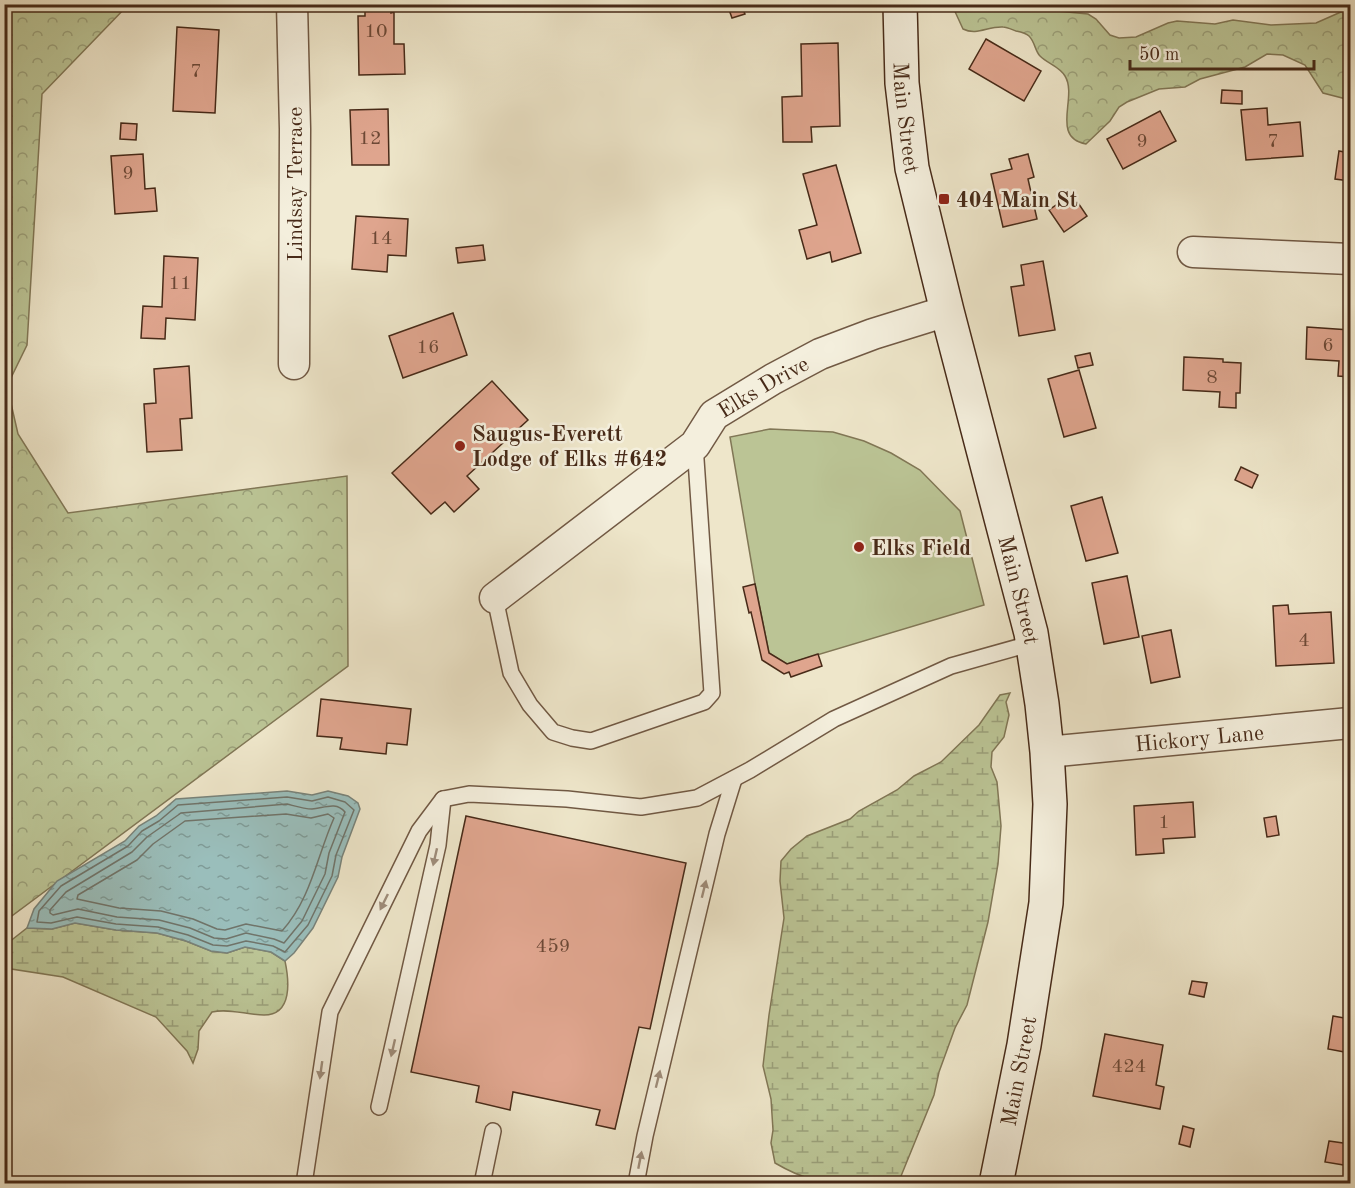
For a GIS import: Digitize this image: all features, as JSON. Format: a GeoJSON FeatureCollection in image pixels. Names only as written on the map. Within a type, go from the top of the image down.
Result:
{"type":"FeatureCollection","features":[{"type":"Feature","properties":{"kind":"main road","name":"Main Street"},"geometry":{"type":"LineString","coordinates":[[900,4],[902,84],[912,168],[946,311],[1033,643],[1047,752],[1050,804],[1046,903],[1024,1045],[996,1184]]}},
{"type":"Feature","properties":{"kind":"street","name":"Lindsay Terrace"},"geometry":{"type":"LineString","coordinates":[[292,4],[295,129],[294,364]]}},
{"type":"Feature","properties":{"kind":"street"},"geometry":{"type":"LineString","coordinates":[[1193,252],[1350,259]]}},
{"type":"Feature","properties":{"kind":"street","name":"Elks Drive"},"geometry":{"type":"LineString","coordinates":[[495,598],[695,445],[714,415],[820,354],[873,334],[946,311]]}},
{"type":"Feature","properties":{"kind":"street","name":"Hickory Lane"},"geometry":{"type":"LineString","coordinates":[[1047,752],[1350,723]]}},
{"type":"Feature","properties":{"kind":"lane"},"geometry":{"type":"LineString","coordinates":[[495,598],[512,673],[530,705],[553,732],[591,741],[704,702],[712,693],[695,445]]}},
{"type":"Feature","properties":{"kind":"lane"},"geometry":{"type":"LineString","coordinates":[[304,1184],[330,1012],[418,831],[443,799],[469,794],[567,799],[641,807],[697,798],[734,779],[834,719],[951,666],[1033,643]]}},
{"type":"Feature","properties":{"kind":"lane"},"geometry":{"type":"LineString","coordinates":[[636,1184],[645,1136],[717,834],[734,779]]}},
{"type":"Feature","properties":{"kind":"lane"},"geometry":{"type":"LineString","coordinates":[[379,1107],[438,845],[443,799]]}},
{"type":"Feature","properties":{"kind":"lane"},"geometry":{"type":"LineString","coordinates":[[482,1184],[493,1131]]}},
{"type":"Feature","properties":{"kind":"green space"},"geometry":{"type":"Polygon","coordinates":[[[5,5],[128,5],[42,94],[27,345],[7,386],[18,434],[68,513],[347,476],[348,666],[5,921],[5,5]]]}},
{"type":"Feature","properties":{"kind":"green space"},"geometry":{"type":"Polygon","coordinates":[[[952,5],[1037,5],[1046,10],[1088,14],[1096,19],[1110,35],[1119,38],[1136,37],[1177,21],[1215,24],[1233,20],[1271,25],[1316,23],[1350,8],[1350,100],[1323,93],[1305,65],[1283,55],[1267,54],[1245,67],[1200,79],[1185,87],[1159,89],[1127,102],[1119,107],[1110,121],[1086,144],[1075,140],[1069,133],[1067,115],[1069,94],[1065,76],[1040,56],[1029,36],[1005,27],[973,32],[963,29],[952,5]]]}},
{"type":"Feature","properties":{"kind":"green space","name":"Elks Field"},"geometry":{"type":"Polygon","coordinates":[[[770,429],[833,432],[864,441],[920,470],[960,511],[984,605],[787,664],[769,653],[730,437],[770,429]]]}},
{"type":"Feature","properties":{"kind":"green space"},"geometry":{"type":"Polygon","coordinates":[[[1010,693],[1006,702],[1009,715],[1004,737],[992,752],[991,767],[997,782],[1001,826],[998,864],[988,922],[967,1005],[955,1028],[939,1072],[934,1095],[899,1181],[893,1184],[832,1183],[807,1178],[793,1172],[775,1163],[771,1143],[773,1130],[771,1099],[763,1066],[784,918],[780,881],[781,861],[807,836],[850,819],[859,811],[897,790],[914,776],[941,762],[979,725],[1000,695],[1010,693]]]}},
{"type":"Feature","properties":{"kind":"green space"},"geometry":{"type":"Polygon","coordinates":[[[75,923],[116,930],[157,933],[211,951],[227,953],[245,947],[271,952],[285,961],[287,995],[280,1009],[273,1013],[264,1015],[212,1012],[199,1031],[198,1049],[193,1063],[187,1051],[156,1017],[63,977],[5,968],[4,946],[27,928],[52,929],[75,923]]]}},
{"type":"Feature","properties":{"kind":"water"},"geometry":{"type":"Polygon","coordinates":[[[287,791],[312,795],[328,791],[348,796],[358,803],[360,809],[342,857],[338,877],[313,928],[285,961],[271,952],[245,947],[227,953],[211,951],[157,933],[116,930],[75,923],[52,929],[27,928],[34,909],[57,881],[125,841],[139,826],[156,816],[176,799],[287,791]]]}},
{"type":"Feature","properties":{"kind":"building"},"geometry":{"type":"Polygon","coordinates":[[[365,4],[390,4],[391,13],[394,12],[394,44],[404,44],[405,74],[359,75],[358,16],[365,16],[365,4]]]}},
{"type":"Feature","properties":{"kind":"building"},"geometry":{"type":"Polygon","coordinates":[[[727,4],[741,4],[745,14],[732,18],[727,4]]]}},
{"type":"Feature","properties":{"kind":"building"},"geometry":{"type":"Polygon","coordinates":[[[177,27],[219,30],[215,113],[173,111],[177,27]]]}},
{"type":"Feature","properties":{"kind":"building"},"geometry":{"type":"Polygon","coordinates":[[[986,39],[1041,71],[1024,101],[969,69],[986,39]]]}},
{"type":"Feature","properties":{"kind":"building"},"geometry":{"type":"Polygon","coordinates":[[[838,43],[840,126],[811,127],[812,142],[783,142],[782,97],[802,96],[801,44],[838,43]]]}},
{"type":"Feature","properties":{"kind":"building"},"geometry":{"type":"Polygon","coordinates":[[[1222,90],[1242,91],[1242,104],[1221,103],[1222,90]]]}},
{"type":"Feature","properties":{"kind":"building"},"geometry":{"type":"Polygon","coordinates":[[[1267,108],[1268,125],[1300,122],[1303,156],[1246,160],[1241,110],[1267,108]]]}},
{"type":"Feature","properties":{"kind":"building"},"geometry":{"type":"Polygon","coordinates":[[[388,109],[389,165],[352,165],[350,110],[388,109]]]}},
{"type":"Feature","properties":{"kind":"building"},"geometry":{"type":"Polygon","coordinates":[[[1160,111],[1176,141],[1123,169],[1107,139],[1160,111]]]}},
{"type":"Feature","properties":{"kind":"building"},"geometry":{"type":"Polygon","coordinates":[[[121,123],[137,124],[136,140],[120,139],[121,123]]]}},
{"type":"Feature","properties":{"kind":"building"},"geometry":{"type":"Polygon","coordinates":[[[1339,151],[1350,153],[1350,181],[1335,179],[1339,151]]]}},
{"type":"Feature","properties":{"kind":"building"},"geometry":{"type":"Polygon","coordinates":[[[143,154],[145,189],[155,188],[157,211],[115,214],[111,156],[143,154]]]}},
{"type":"Feature","properties":{"kind":"building"},"geometry":{"type":"Polygon","coordinates":[[[1028,154],[1034,177],[1028,179],[1037,219],[1003,227],[991,174],[1012,169],[1009,159],[1028,154]]]}},
{"type":"Feature","properties":{"kind":"building"},"geometry":{"type":"Polygon","coordinates":[[[836,165],[861,253],[832,262],[830,252],[807,259],[799,230],[817,225],[803,174],[836,165]]]}},
{"type":"Feature","properties":{"kind":"building"},"geometry":{"type":"Polygon","coordinates":[[[1072,194],[1087,216],[1064,232],[1049,210],[1072,194]]]}},
{"type":"Feature","properties":{"kind":"building"},"geometry":{"type":"Polygon","coordinates":[[[356,216],[408,219],[406,256],[388,255],[387,272],[352,269],[356,216]]]}},
{"type":"Feature","properties":{"kind":"building"},"geometry":{"type":"Polygon","coordinates":[[[483,245],[485,260],[458,263],[456,248],[483,245]]]}},
{"type":"Feature","properties":{"kind":"building"},"geometry":{"type":"Polygon","coordinates":[[[164,256],[198,258],[195,320],[166,318],[165,339],[141,338],[143,306],[162,307],[164,256]]]}},
{"type":"Feature","properties":{"kind":"building"},"geometry":{"type":"Polygon","coordinates":[[[1043,261],[1055,330],[1019,336],[1011,287],[1024,285],[1021,265],[1043,261]]]}},
{"type":"Feature","properties":{"kind":"building"},"geometry":{"type":"Polygon","coordinates":[[[453,313],[467,355],[403,378],[389,336],[453,313]]]}},
{"type":"Feature","properties":{"kind":"building"},"geometry":{"type":"Polygon","coordinates":[[[1307,327],[1350,330],[1350,377],[1338,376],[1339,361],[1306,359],[1307,327]]]}},
{"type":"Feature","properties":{"kind":"building"},"geometry":{"type":"Polygon","coordinates":[[[1090,353],[1093,365],[1078,368],[1075,356],[1090,353]]]}},
{"type":"Feature","properties":{"kind":"building"},"geometry":{"type":"Polygon","coordinates":[[[1184,357],[1223,359],[1223,362],[1241,363],[1240,393],[1236,393],[1236,408],[1219,407],[1220,392],[1183,390],[1184,357]]]}},
{"type":"Feature","properties":{"kind":"building"},"geometry":{"type":"Polygon","coordinates":[[[189,366],[192,418],[180,419],[182,450],[147,452],[144,404],[156,403],[154,369],[189,366]]]}},
{"type":"Feature","properties":{"kind":"building"},"geometry":{"type":"Polygon","coordinates":[[[1079,370],[1096,428],[1064,437],[1048,379],[1079,370]]]}},
{"type":"Feature","properties":{"kind":"building","name":"Saugus-Everett Lodge of Elks #642"},"geometry":{"type":"Polygon","coordinates":[[[492,381],[528,420],[467,476],[479,489],[454,512],[445,502],[431,514],[392,473],[492,381]]]}},
{"type":"Feature","properties":{"kind":"building"},"geometry":{"type":"Polygon","coordinates":[[[1241,467],[1258,475],[1252,488],[1235,480],[1241,467]]]}},
{"type":"Feature","properties":{"kind":"building"},"geometry":{"type":"Polygon","coordinates":[[[1102,497],[1118,553],[1086,561],[1071,506],[1102,497]]]}},
{"type":"Feature","properties":{"kind":"building"},"geometry":{"type":"Polygon","coordinates":[[[1127,576],[1139,637],[1104,644],[1092,583],[1127,576]]]}},
{"type":"Feature","properties":{"kind":"building"},"geometry":{"type":"Polygon","coordinates":[[[755,584],[769,653],[787,664],[818,654],[822,666],[791,677],[789,672],[784,674],[762,660],[743,587],[755,584]]]}},
{"type":"Feature","properties":{"kind":"building"},"geometry":{"type":"Polygon","coordinates":[[[1288,605],[1289,614],[1331,612],[1334,663],[1276,666],[1273,606],[1288,605]]]}},
{"type":"Feature","properties":{"kind":"building"},"geometry":{"type":"Polygon","coordinates":[[[1171,630],[1180,677],[1151,683],[1142,636],[1171,630]]]}},
{"type":"Feature","properties":{"kind":"building"},"geometry":{"type":"Polygon","coordinates":[[[321,699],[411,709],[407,745],[387,743],[386,754],[340,749],[342,738],[317,736],[321,699]]]}},
{"type":"Feature","properties":{"kind":"building"},"geometry":{"type":"Polygon","coordinates":[[[1193,802],[1195,837],[1163,839],[1164,853],[1136,855],[1134,806],[1193,802]]]}},
{"type":"Feature","properties":{"kind":"building"},"geometry":{"type":"Polygon","coordinates":[[[466,816],[686,863],[650,1029],[639,1027],[615,1129],[596,1125],[600,1110],[513,1092],[510,1110],[476,1102],[479,1086],[411,1072],[466,816]]]}},
{"type":"Feature","properties":{"kind":"building"},"geometry":{"type":"Polygon","coordinates":[[[1276,816],[1279,835],[1267,837],[1264,818],[1276,816]]]}},
{"type":"Feature","properties":{"kind":"building"},"geometry":{"type":"Polygon","coordinates":[[[1192,981],[1207,983],[1204,997],[1189,994],[1192,981]]]}},
{"type":"Feature","properties":{"kind":"building"},"geometry":{"type":"Polygon","coordinates":[[[1333,1016],[1350,1019],[1350,1053],[1328,1049],[1333,1016]]]}},
{"type":"Feature","properties":{"kind":"building"},"geometry":{"type":"Polygon","coordinates":[[[1105,1034],[1163,1045],[1156,1085],[1164,1087],[1160,1109],[1093,1096],[1105,1034]]]}},
{"type":"Feature","properties":{"kind":"building"},"geometry":{"type":"Polygon","coordinates":[[[1183,1126],[1194,1129],[1190,1147],[1179,1144],[1183,1126]]]}},
{"type":"Feature","properties":{"kind":"building"},"geometry":{"type":"Polygon","coordinates":[[[1329,1141],[1350,1144],[1350,1166],[1325,1162],[1329,1141]]]}},
{"type":"Feature","properties":{"kind":"place","name":"404 Main St"},"geometry":{"type":"Point","coordinates":[944,199]}},
{"type":"Feature","properties":{"kind":"place","name":"Saugus-Everett Lodge of Elks #642"},"geometry":{"type":"Point","coordinates":[460,446]}},
{"type":"Feature","properties":{"kind":"place","name":"Elks Field"},"geometry":{"type":"Point","coordinates":[859,547]}}]}
